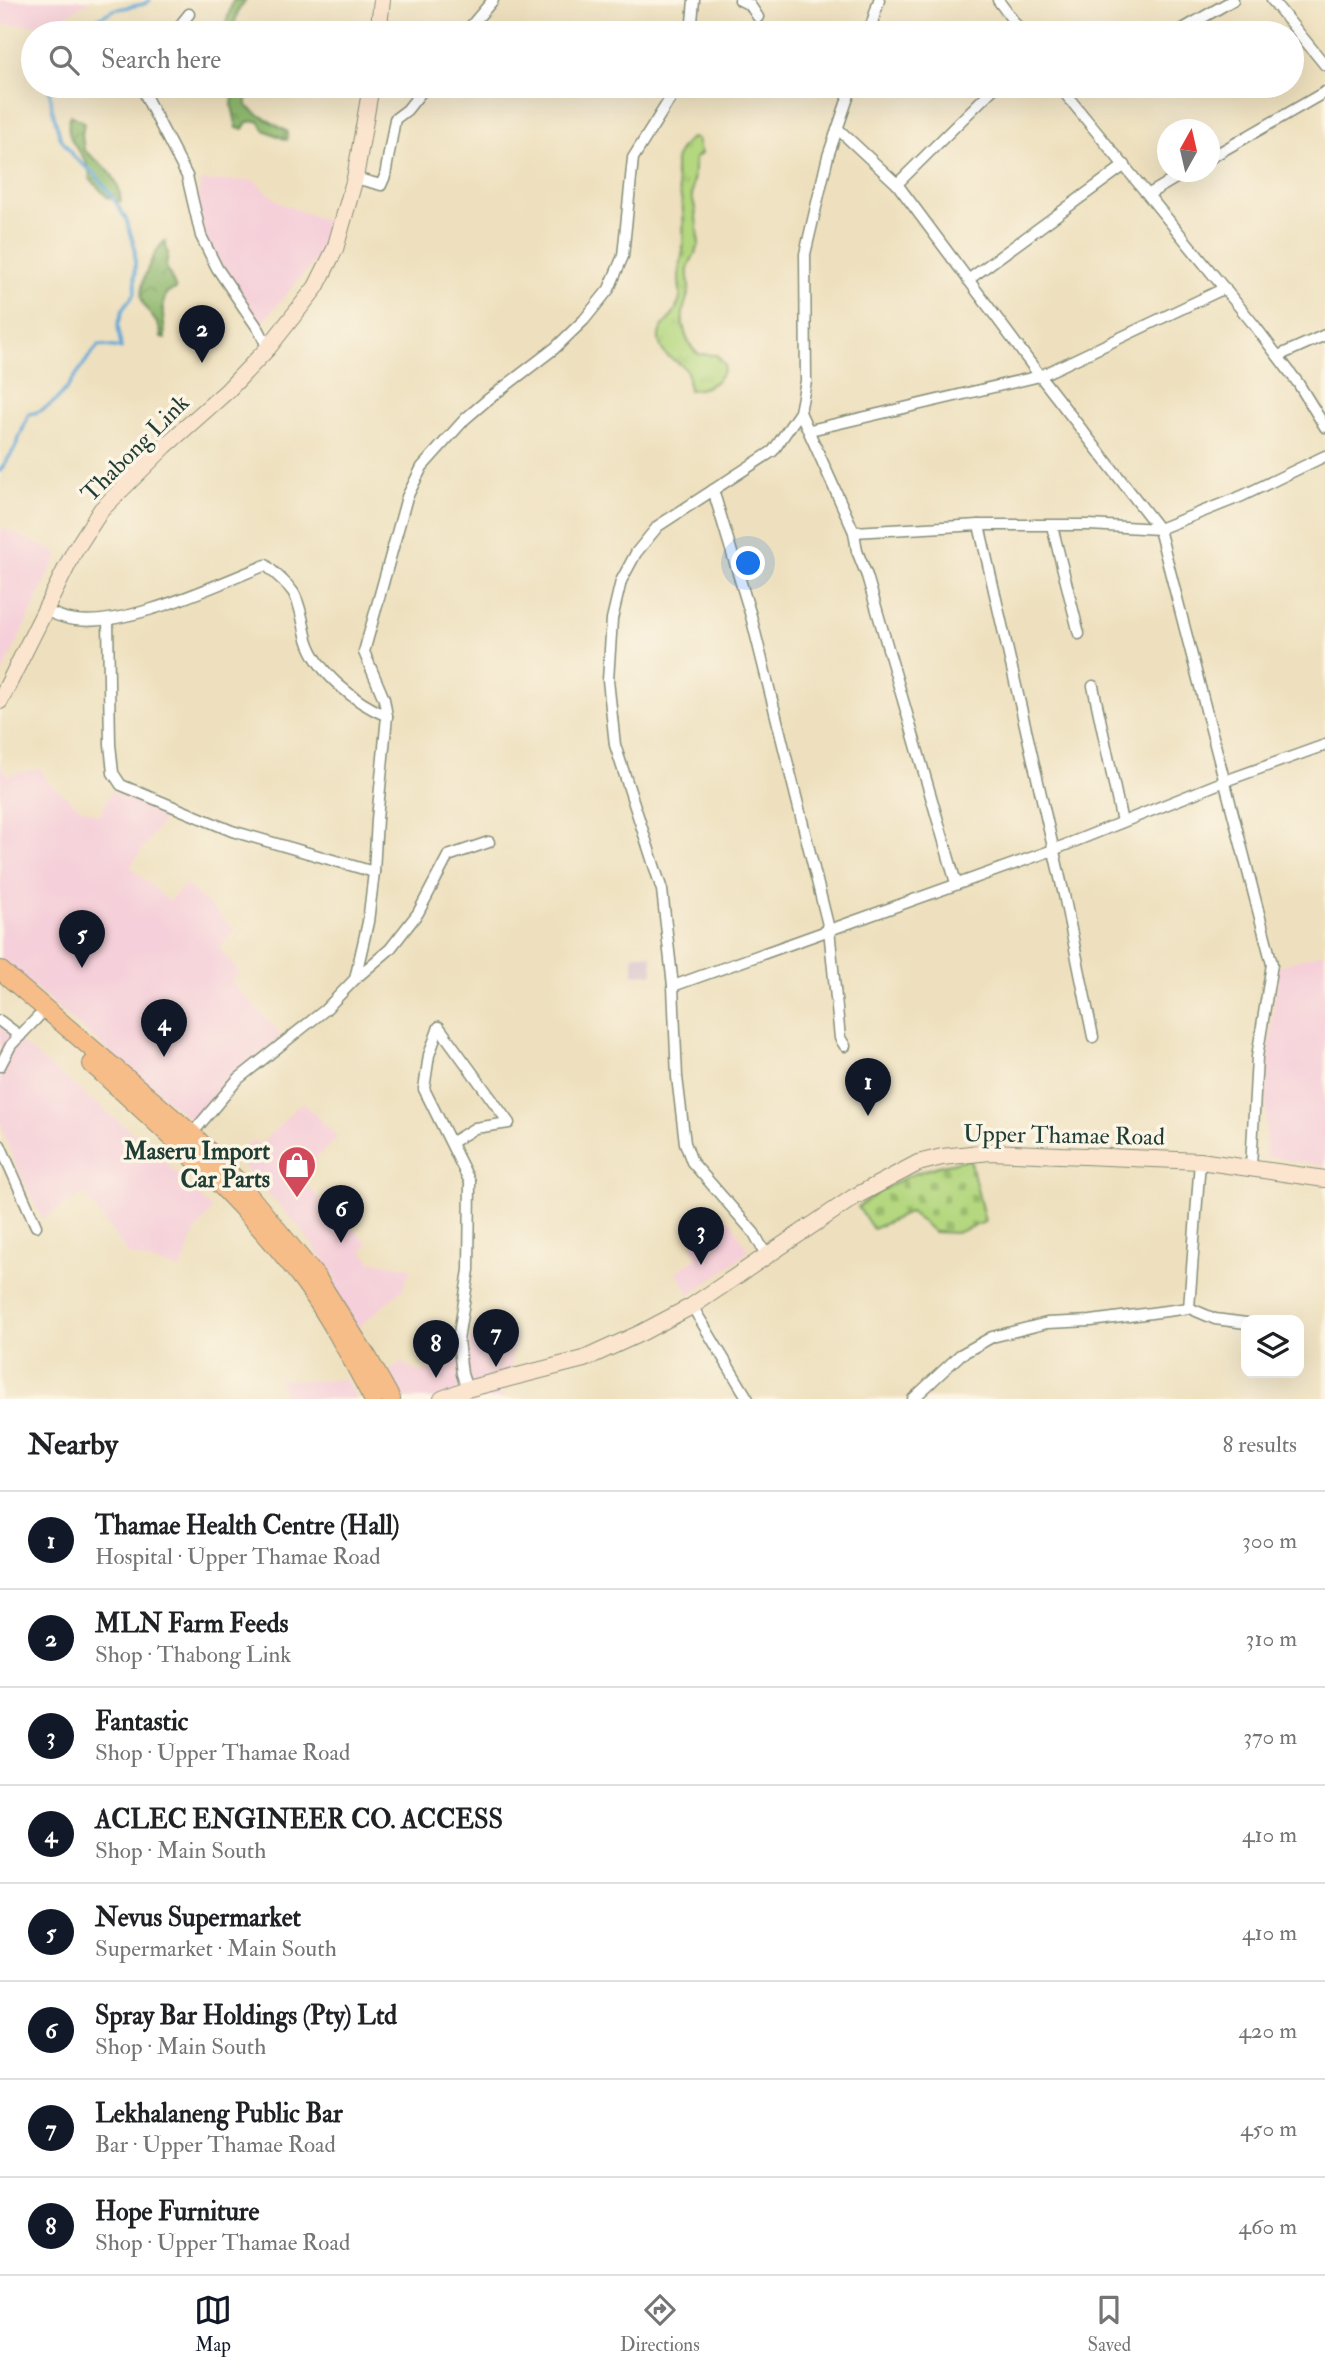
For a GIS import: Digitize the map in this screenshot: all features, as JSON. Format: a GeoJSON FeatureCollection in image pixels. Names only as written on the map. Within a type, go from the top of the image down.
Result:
{"type":"FeatureCollection","features":[{"type":"Feature","properties":{"kind":"main road"},"geometry":{"type":"LineString","coordinates":[[0,970],[187,1140],[305,1284],[373,1399]]}},
{"type":"Feature","properties":{"kind":"main road"},"geometry":{"type":"LineString","coordinates":[[0,985],[239,1183],[317,1278],[391,1399]]}},
{"type":"Feature","properties":{"kind":"street"},"geometry":{"type":"LineString","coordinates":[[379,21],[382,0]]}},
{"type":"Feature","properties":{"kind":"street"},"geometry":{"type":"LineString","coordinates":[[475,21],[492,0]]}},
{"type":"Feature","properties":{"kind":"street"},"geometry":{"type":"LineString","coordinates":[[692,21],[694,0]]}},
{"type":"Feature","properties":{"kind":"street"},"geometry":{"type":"LineString","coordinates":[[740,0],[750,5],[758,17]]}},
{"type":"Feature","properties":{"kind":"street"},"geometry":{"type":"LineString","coordinates":[[873,21],[879,0]]}},
{"type":"Feature","properties":{"kind":"street"},"geometry":{"type":"LineString","coordinates":[[998,0],[1013,21]]}},
{"type":"Feature","properties":{"kind":"street"},"geometry":{"type":"LineString","coordinates":[[1196,21],[1233,0]]}},
{"type":"Feature","properties":{"kind":"street"},"geometry":{"type":"LineString","coordinates":[[1272,0],[1289,21]]}},
{"type":"Feature","properties":{"kind":"street"},"geometry":{"type":"LineString","coordinates":[[183,21],[189,14]]}},
{"type":"Feature","properties":{"kind":"street"},"geometry":{"type":"LineString","coordinates":[[1304,39],[1325,65]]}},
{"type":"Feature","properties":{"kind":"street"},"geometry":{"type":"LineString","coordinates":[[1220,152],[1325,92]]}},
{"type":"Feature","properties":{"kind":"street"},"geometry":{"type":"LineString","coordinates":[[147,98],[187,176],[201,236],[217,268],[260,330],[268,348]]}},
{"type":"Feature","properties":{"kind":"street","name":"Thabong Link"},"geometry":{"type":"LineString","coordinates":[[0,701],[43,610],[74,552],[101,510],[164,446],[227,391],[268,348],[316,287],[335,249],[355,178],[369,98]]}},
{"type":"Feature","properties":{"kind":"street"},"geometry":{"type":"LineString","coordinates":[[355,178],[381,185],[386,176],[395,119],[416,98]]}},
{"type":"Feature","properties":{"kind":"street"},"geometry":{"type":"LineString","coordinates":[[355,979],[368,922],[387,716],[384,699],[364,652],[407,498],[422,467],[465,419],[555,348],[584,320],[609,289],[623,256],[633,158],[670,98]]}},
{"type":"Feature","properties":{"kind":"street"},"geometry":{"type":"LineString","coordinates":[[766,1255],[754,1233],[692,1162],[688,1153],[680,1104],[673,986],[662,890],[615,745],[608,680],[612,619],[621,582],[636,553],[658,526],[773,452],[800,412],[806,382],[805,254],[815,203],[848,98]]}},
{"type":"Feature","properties":{"kind":"street"},"geometry":{"type":"LineString","coordinates":[[897,184],[984,98]]}},
{"type":"Feature","properties":{"kind":"street"},"geometry":{"type":"LineString","coordinates":[[1069,98],[1278,356],[1325,427]]}},
{"type":"Feature","properties":{"kind":"street"},"geometry":{"type":"LineString","coordinates":[[838,129],[897,184],[1040,376],[1159,529],[1272,964],[1257,1058],[1251,1167]]}},
{"type":"Feature","properties":{"kind":"street"},"geometry":{"type":"LineString","coordinates":[[968,280],[1125,165]]}},
{"type":"Feature","properties":{"kind":"street"},"geometry":{"type":"LineString","coordinates":[[1149,194],[1169,182]]}},
{"type":"Feature","properties":{"kind":"street"},"geometry":{"type":"LineString","coordinates":[[810,430],[1040,376],[1225,288]]}},
{"type":"Feature","properties":{"kind":"street"},"geometry":{"type":"LineString","coordinates":[[1278,356],[1325,335]]}},
{"type":"Feature","properties":{"kind":"street"},"geometry":{"type":"LineString","coordinates":[[800,412],[854,532],[957,883]]}},
{"type":"Feature","properties":{"kind":"street"},"geometry":{"type":"LineString","coordinates":[[854,532],[979,525],[1089,525],[1159,529],[1242,496],[1325,456]]}},
{"type":"Feature","properties":{"kind":"street"},"geometry":{"type":"LineString","coordinates":[[713,490],[751,616],[829,929],[841,1038],[845,1046]]}},
{"type":"Feature","properties":{"kind":"street"},"geometry":{"type":"LineString","coordinates":[[979,525],[1093,1037]]}},
{"type":"Feature","properties":{"kind":"street"},"geometry":{"type":"LineString","coordinates":[[1052,526],[1079,634]]}},
{"type":"Feature","properties":{"kind":"street"},"geometry":{"type":"LineString","coordinates":[[43,610],[71,619],[108,620],[151,609],[266,565],[294,594],[315,658],[336,682],[375,711],[387,716]]}},
{"type":"Feature","properties":{"kind":"street"},"geometry":{"type":"LineString","coordinates":[[108,620],[110,744],[113,773],[121,785],[232,831],[374,872]]}},
{"type":"Feature","properties":{"kind":"street"},"geometry":{"type":"LineString","coordinates":[[1093,686],[1122,822]]}},
{"type":"Feature","properties":{"kind":"street"},"geometry":{"type":"LineString","coordinates":[[673,986],[1053,850],[1225,781],[1325,745]]}},
{"type":"Feature","properties":{"kind":"street"},"geometry":{"type":"LineString","coordinates":[[187,1140],[238,1079],[325,1010],[390,949],[418,913],[448,856],[489,842]]}},
{"type":"Feature","properties":{"kind":"street"},"geometry":{"type":"LineString","coordinates":[[0,1066],[11,1045],[38,1017]]}},
{"type":"Feature","properties":{"kind":"street"},"geometry":{"type":"LineString","coordinates":[[0,1021],[20,1036]]}},
{"type":"Feature","properties":{"kind":"street"},"geometry":{"type":"LineString","coordinates":[[452,1142],[475,1128],[509,1123],[484,1093],[439,1027],[429,1055],[424,1089],[470,1182],[469,1270],[458,1340],[462,1374],[467,1389]]}},
{"type":"Feature","properties":{"kind":"street"},"geometry":{"type":"LineString","coordinates":[[0,1145],[36,1226]]}},
{"type":"Feature","properties":{"kind":"street","name":"Upper Thamae Road"},"geometry":{"type":"LineString","coordinates":[[442,1399],[467,1389],[584,1359],[641,1333],[692,1306],[855,1197],[918,1163],[942,1157],[990,1152],[1200,1161],[1325,1179]]}},
{"type":"Feature","properties":{"kind":"street"},"geometry":{"type":"LineString","coordinates":[[1189,1308],[1200,1161]]}},
{"type":"Feature","properties":{"kind":"street"},"geometry":{"type":"LineString","coordinates":[[692,1306],[748,1399]]}},
{"type":"Feature","properties":{"kind":"street"},"geometry":{"type":"LineString","coordinates":[[913,1399],[960,1355],[992,1337],[1047,1324],[1189,1308],[1215,1319],[1241,1322]]}},
{"type":"Feature","properties":{"kind":"shaded area"},"geometry":{"type":"Polygon","coordinates":[[[0,0],[91,0],[57,21],[21,21],[21,25],[0,25],[0,0]]]}},
{"type":"Feature","properties":{"kind":"shaded area"},"geometry":{"type":"Polygon","coordinates":[[[253,180],[282,204],[329,222],[316,259],[261,324],[208,246],[197,211],[200,181],[253,180]]]}},
{"type":"Feature","properties":{"kind":"shaded area"},"geometry":{"type":"Polygon","coordinates":[[[0,527],[59,553],[0,678],[0,527]]]}},
{"type":"Feature","properties":{"kind":"shaded area"},"geometry":{"type":"Polygon","coordinates":[[[0,763],[7,775],[41,768],[48,782],[81,808],[100,816],[111,791],[166,816],[130,867],[169,901],[186,884],[236,930],[219,948],[240,973],[231,981],[282,1036],[233,1077],[194,1123],[0,959],[0,763]]]}},
{"type":"Feature","properties":{"kind":"shaded area"},"geometry":{"type":"Polygon","coordinates":[[[1325,952],[1325,1166],[1265,1156],[1267,1060],[1279,966],[1325,952]]]}},
{"type":"Feature","properties":{"kind":"shaded area"},"geometry":{"type":"Polygon","coordinates":[[[633,954],[652,955],[653,974],[633,975],[633,954]]]}},
{"type":"Feature","properties":{"kind":"shaded area"},"geometry":{"type":"Polygon","coordinates":[[[0,1026],[148,1145],[212,1209],[194,1234],[181,1270],[129,1255],[84,1194],[42,1219],[18,1170],[0,1118],[0,1026]]]}},
{"type":"Feature","properties":{"kind":"shaded area"},"geometry":{"type":"Polygon","coordinates":[[[302,1102],[338,1137],[298,1175],[320,1199],[326,1211],[332,1205],[368,1244],[362,1251],[371,1261],[412,1268],[402,1290],[356,1329],[329,1285],[337,1280],[301,1229],[235,1157],[252,1140],[260,1145],[302,1102]]]}},
{"type":"Feature","properties":{"kind":"shaded area"},"geometry":{"type":"Polygon","coordinates":[[[730,1219],[747,1253],[690,1295],[676,1272],[697,1257],[691,1245],[730,1219]]]}},
{"type":"Feature","properties":{"kind":"shaded area"},"geometry":{"type":"Polygon","coordinates":[[[450,1338],[516,1338],[511,1361],[514,1372],[500,1388],[504,1399],[399,1397],[385,1375],[401,1363],[419,1372],[451,1367],[450,1338]]]}},
{"type":"Feature","properties":{"kind":"shaded area"},"geometry":{"type":"Polygon","coordinates":[[[345,1378],[356,1399],[286,1399],[278,1379],[325,1381],[345,1378]]]}},
{"type":"Feature","properties":{"kind":"green space"},"geometry":{"type":"Polygon","coordinates":[[[233,0],[246,0],[238,11],[235,21],[227,21],[233,0]]]}},
{"type":"Feature","properties":{"kind":"green space"},"geometry":{"type":"Polygon","coordinates":[[[233,98],[247,98],[247,106],[288,132],[287,140],[264,130],[259,121],[247,122],[243,129],[237,128],[233,98]]]}},
{"type":"Feature","properties":{"kind":"green space"},"geometry":{"type":"Polygon","coordinates":[[[70,115],[84,122],[84,150],[113,177],[121,202],[107,197],[90,179],[89,169],[70,135],[70,115]]]}},
{"type":"Feature","properties":{"kind":"green space"},"geometry":{"type":"Polygon","coordinates":[[[691,138],[697,139],[701,154],[695,158],[692,197],[699,244],[688,270],[689,292],[684,306],[684,327],[690,345],[698,354],[717,355],[725,365],[717,381],[689,390],[686,370],[663,351],[659,339],[660,330],[672,316],[680,298],[683,217],[675,165],[682,147],[691,138]]]}},
{"type":"Feature","properties":{"kind":"green space"},"geometry":{"type":"Polygon","coordinates":[[[165,241],[168,254],[166,266],[176,289],[166,293],[164,300],[165,339],[161,338],[159,328],[141,296],[147,270],[165,241]]]}},
{"type":"Feature","properties":{"kind":"green space"},"geometry":{"type":"Polygon","coordinates":[[[970,1159],[985,1222],[956,1233],[934,1232],[910,1212],[873,1229],[858,1207],[885,1188],[911,1175],[970,1159]]]}},
{"type":"Feature","properties":{"kind":"waterway"},"geometry":{"type":"LineString","coordinates":[[94,21],[113,10],[144,4],[150,0]]}},
{"type":"Feature","properties":{"kind":"waterway"},"geometry":{"type":"LineString","coordinates":[[0,471],[15,448],[29,414],[41,411],[60,396],[99,345],[121,348],[118,325],[123,309],[135,293],[135,248],[126,219],[97,176],[75,158],[60,137],[51,98]]}},
{"type":"Feature","properties":{"kind":"place","name":"MLN Farm Feeds"},"geometry":{"type":"Point","coordinates":[202,363]}},
{"type":"Feature","properties":{"kind":"place","name":"Nevus Supermarket"},"geometry":{"type":"Point","coordinates":[82,968]}},
{"type":"Feature","properties":{"kind":"place","name":"ACLEC ENGINEER CO. ACCESS"},"geometry":{"type":"Point","coordinates":[164,1057]}},
{"type":"Feature","properties":{"kind":"place","name":"Thamae Health Centre (Hall)"},"geometry":{"type":"Point","coordinates":[868,1116]}},
{"type":"Feature","properties":{"kind":"place","name":"Maseru Import Car Parts"},"geometry":{"type":"Point","coordinates":[297,1199]}},
{"type":"Feature","properties":{"kind":"place","name":"Spray Bar Holdings (Pty) Ltd"},"geometry":{"type":"Point","coordinates":[341,1243]}},
{"type":"Feature","properties":{"kind":"place","name":"Fantastic"},"geometry":{"type":"Point","coordinates":[701,1265]}},
{"type":"Feature","properties":{"kind":"place","name":"Lekhalaneng Public Bar"},"geometry":{"type":"Point","coordinates":[496,1367]}},
{"type":"Feature","properties":{"kind":"place","name":"Hope Furniture"},"geometry":{"type":"Point","coordinates":[436,1378]}}]}
